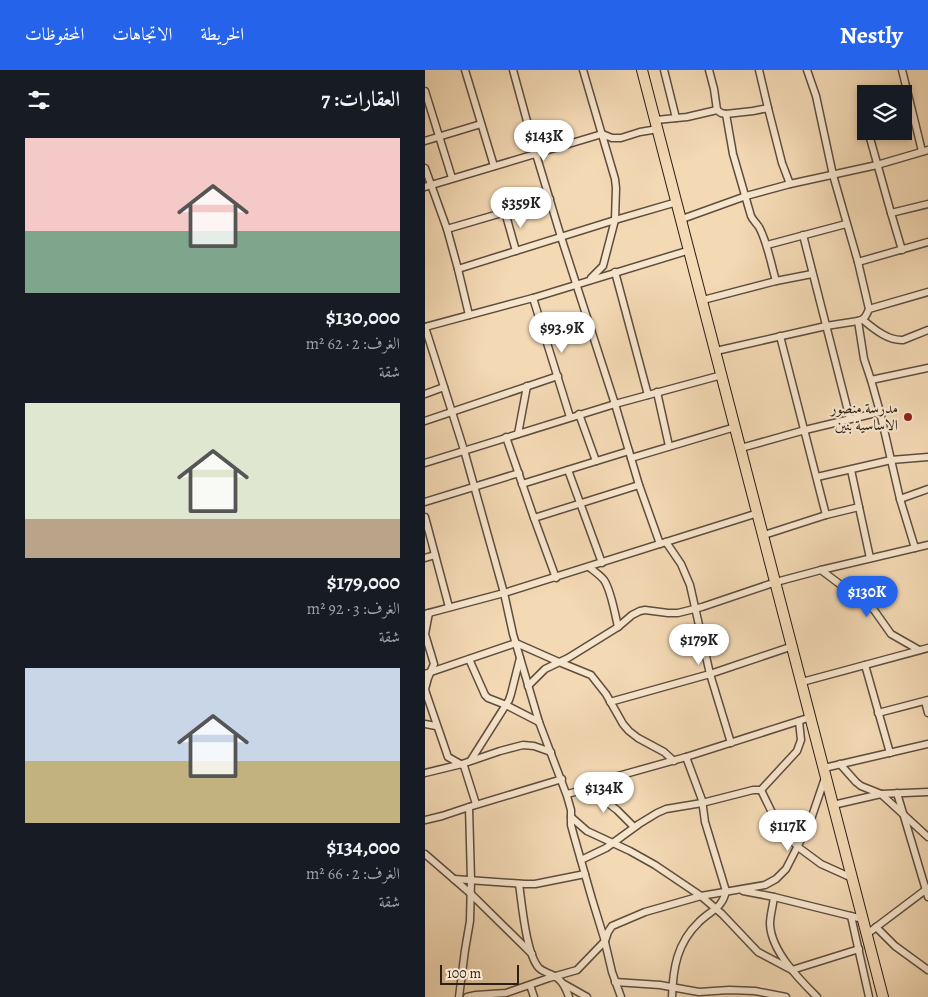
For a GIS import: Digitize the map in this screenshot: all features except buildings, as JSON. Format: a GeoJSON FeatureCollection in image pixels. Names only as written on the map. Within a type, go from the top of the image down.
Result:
{"type":"FeatureCollection","features":[{"type":"Feature","properties":{"kind":"highway"},"geometry":{"type":"LineString","coordinates":[[643,70],[883,997]]}},
{"type":"Feature","properties":{"kind":"street"},"geometry":{"type":"LineString","coordinates":[[465,70],[494,166]]}},
{"type":"Feature","properties":{"kind":"street"},"geometry":{"type":"LineString","coordinates":[[513,70],[561,237],[639,485],[663,543],[677,557],[690,586],[710,674],[731,743]]}},
{"type":"Feature","properties":{"kind":"street"},"geometry":{"type":"LineString","coordinates":[[583,70],[616,188],[615,220],[603,266],[587,280]]}},
{"type":"Feature","properties":{"kind":"street"},"geometry":{"type":"LineString","coordinates":[[664,70],[676,118]]}},
{"type":"Feature","properties":{"kind":"street"},"geometry":{"type":"LineString","coordinates":[[709,70],[715,89],[717,110]]}},
{"type":"Feature","properties":{"kind":"street"},"geometry":{"type":"LineString","coordinates":[[759,70],[765,101],[782,163],[790,184]]}},
{"type":"Feature","properties":{"kind":"street"},"geometry":{"type":"LineString","coordinates":[[716,352],[826,326],[860,321],[866,317],[869,309],[833,174],[816,96],[807,70]]}},
{"type":"Feature","properties":{"kind":"street"},"geometry":{"type":"LineString","coordinates":[[682,220],[746,196],[790,184],[877,165],[925,150],[902,70]]}},
{"type":"Feature","properties":{"kind":"street"},"geometry":{"type":"LineString","coordinates":[[425,91],[452,178]]}},
{"type":"Feature","properties":{"kind":"street"},"geometry":{"type":"LineString","coordinates":[[428,186],[602,134],[612,138],[621,138],[676,118],[717,110],[727,114],[768,108]]}},
{"type":"Feature","properties":{"kind":"street"},"geometry":{"type":"LineString","coordinates":[[727,114],[733,154],[751,217],[760,227],[767,245],[776,281]]}},
{"type":"Feature","properties":{"kind":"street"},"geometry":{"type":"LineString","coordinates":[[425,141],[481,124]]}},
{"type":"Feature","properties":{"kind":"street"},"geometry":{"type":"LineString","coordinates":[[870,140],[902,250]]}},
{"type":"Feature","properties":{"kind":"street"},"geometry":{"type":"LineString","coordinates":[[425,168],[428,186],[447,229],[469,315]]}},
{"type":"Feature","properties":{"kind":"street"},"geometry":{"type":"LineString","coordinates":[[447,229],[550,199]]}},
{"type":"Feature","properties":{"kind":"street"},"geometry":{"type":"LineString","coordinates":[[458,269],[677,202]]}},
{"type":"Feature","properties":{"kind":"street"},"geometry":{"type":"LineString","coordinates":[[891,213],[928,204]]}},
{"type":"Feature","properties":{"kind":"street"},"geometry":{"type":"LineString","coordinates":[[505,212],[516,251]]}},
{"type":"Feature","properties":{"kind":"street"},"geometry":{"type":"LineString","coordinates":[[767,245],[846,224]]}},
{"type":"Feature","properties":{"kind":"street"},"geometry":{"type":"LineString","coordinates":[[803,235],[850,419]]}},
{"type":"Feature","properties":{"kind":"street"},"geometry":{"type":"LineString","coordinates":[[858,262],[928,242]]}},
{"type":"Feature","properties":{"kind":"street"},"geometry":{"type":"LineString","coordinates":[[621,997],[615,982],[605,941],[572,830],[567,794],[539,722],[528,686],[464,450],[425,327],[533,298],[690,250]]}},
{"type":"Feature","properties":{"kind":"street"},"geometry":{"type":"LineString","coordinates":[[615,272],[648,395]]}},
{"type":"Feature","properties":{"kind":"street"},"geometry":{"type":"LineString","coordinates":[[703,300],[776,281],[812,274]]}},
{"type":"Feature","properties":{"kind":"street"},"geometry":{"type":"LineString","coordinates":[[869,309],[928,292]]}},
{"type":"Feature","properties":{"kind":"street"},"geometry":{"type":"LineString","coordinates":[[533,298],[570,417]]}},
{"type":"Feature","properties":{"kind":"street"},"geometry":{"type":"LineString","coordinates":[[860,321],[893,339],[899,340],[928,330]]}},
{"type":"Feature","properties":{"kind":"street"},"geometry":{"type":"LineString","coordinates":[[860,321],[861,349],[871,380],[900,499],[915,548]]}},
{"type":"Feature","properties":{"kind":"street"},"geometry":{"type":"LineString","coordinates":[[780,336],[826,515]]}},
{"type":"Feature","properties":{"kind":"street"},"geometry":{"type":"LineString","coordinates":[[871,380],[928,368]]}},
{"type":"Feature","properties":{"kind":"street"},"geometry":{"type":"LineString","coordinates":[[425,463],[579,414],[722,375]]}},
{"type":"Feature","properties":{"kind":"street"},"geometry":{"type":"LineString","coordinates":[[425,421],[558,376]]}},
{"type":"Feature","properties":{"kind":"street"},"geometry":{"type":"LineString","coordinates":[[518,434],[527,386]]}},
{"type":"Feature","properties":{"kind":"street"},"geometry":{"type":"LineString","coordinates":[[425,394],[444,387]]}},
{"type":"Feature","properties":{"kind":"street"},"geometry":{"type":"LineString","coordinates":[[657,392],[669,446]]}},
{"type":"Feature","properties":{"kind":"street"},"geometry":{"type":"LineString","coordinates":[[741,448],[879,412]]}},
{"type":"Feature","properties":{"kind":"street"},"geometry":{"type":"LineString","coordinates":[[579,414],[596,461]]}},
{"type":"Feature","properties":{"kind":"street"},"geometry":{"type":"LineString","coordinates":[[522,484],[596,461],[669,446],[735,426]]}},
{"type":"Feature","properties":{"kind":"street"},"geometry":{"type":"LineString","coordinates":[[506,437],[556,578]]}},
{"type":"Feature","properties":{"kind":"street"},"geometry":{"type":"LineString","coordinates":[[817,477],[891,460],[928,457]]}},
{"type":"Feature","properties":{"kind":"street"},"geometry":{"type":"LineString","coordinates":[[568,470],[602,563]]}},
{"type":"Feature","properties":{"kind":"street"},"geometry":{"type":"LineString","coordinates":[[851,470],[870,558]]}},
{"type":"Feature","properties":{"kind":"street"},"geometry":{"type":"LineString","coordinates":[[425,502],[519,473]]}},
{"type":"Feature","properties":{"kind":"street"},"geometry":{"type":"LineString","coordinates":[[534,518],[639,485]]}},
{"type":"Feature","properties":{"kind":"street"},"geometry":{"type":"LineString","coordinates":[[900,499],[928,489]]}},
{"type":"Feature","properties":{"kind":"street"},"geometry":{"type":"LineString","coordinates":[[764,535],[826,515],[859,507]]}},
{"type":"Feature","properties":{"kind":"street"},"geometry":{"type":"LineString","coordinates":[[476,804],[465,769],[461,764],[448,757],[426,693],[428,673],[434,662],[425,634],[427,613],[556,578],[758,513]]}},
{"type":"Feature","properties":{"kind":"street"},"geometry":{"type":"LineString","coordinates":[[425,518],[449,607]]}},
{"type":"Feature","properties":{"kind":"street"},"geometry":{"type":"LineString","coordinates":[[528,686],[545,669],[618,627],[632,615],[645,610],[678,613],[696,609],[776,582],[928,545]]}},
{"type":"Feature","properties":{"kind":"street"},"geometry":{"type":"LineString","coordinates":[[425,558],[435,554]]}},
{"type":"Feature","properties":{"kind":"street"},"geometry":{"type":"LineString","coordinates":[[589,567],[606,583],[618,627]]}},
{"type":"Feature","properties":{"kind":"street"},"geometry":{"type":"LineString","coordinates":[[821,570],[874,610],[891,634],[919,650]]}},
{"type":"Feature","properties":{"kind":"street"},"geometry":{"type":"LineString","coordinates":[[428,673],[516,643],[591,675],[603,689],[629,731],[664,752],[675,761]]}},
{"type":"Feature","properties":{"kind":"street"},"geometry":{"type":"LineString","coordinates":[[610,702],[710,674],[793,646]]}},
{"type":"Feature","properties":{"kind":"street"},"geometry":{"type":"LineString","coordinates":[[802,682],[928,648]]}},
{"type":"Feature","properties":{"kind":"street"},"geometry":{"type":"LineString","coordinates":[[471,760],[506,705],[511,694],[520,657]]}},
{"type":"Feature","properties":{"kind":"street"},"geometry":{"type":"LineString","coordinates":[[469,659],[488,698],[539,722]]}},
{"type":"Feature","properties":{"kind":"street"},"geometry":{"type":"LineString","coordinates":[[865,665],[890,753]]}},
{"type":"Feature","properties":{"kind":"street"},"geometry":{"type":"LineString","coordinates":[[878,713],[927,701],[928,713]]}},
{"type":"Feature","properties":{"kind":"street"},"geometry":{"type":"LineString","coordinates":[[567,794],[619,776],[675,761],[811,717]]}},
{"type":"Feature","properties":{"kind":"street"},"geometry":{"type":"LineString","coordinates":[[581,860],[601,851],[661,811],[753,790],[761,790],[797,751],[801,740],[799,721]]}},
{"type":"Feature","properties":{"kind":"street"},"geometry":{"type":"LineString","coordinates":[[425,724],[436,726]]}},
{"type":"Feature","properties":{"kind":"street"},"geometry":{"type":"LineString","coordinates":[[467,997],[506,993],[573,972],[580,968],[605,941],[609,929],[616,924],[653,910],[701,896],[773,882],[786,869],[798,847],[815,810],[825,771],[840,764],[928,744]]}},
{"type":"Feature","properties":{"kind":"street"},"geometry":{"type":"LineString","coordinates":[[425,772],[461,764],[523,745],[535,746],[551,752]]}},
{"type":"Feature","properties":{"kind":"street"},"geometry":{"type":"LineString","coordinates":[[672,997],[677,958],[685,939],[701,920],[717,909],[724,900],[726,891],[705,822],[702,802],[687,757]]}},
{"type":"Feature","properties":{"kind":"street"},"geometry":{"type":"LineString","coordinates":[[840,764],[858,784],[881,794],[928,838]]}},
{"type":"Feature","properties":{"kind":"street"},"geometry":{"type":"LineString","coordinates":[[425,820],[562,779]]}},
{"type":"Feature","properties":{"kind":"street"},"geometry":{"type":"LineString","coordinates":[[579,790],[604,800],[635,827]]}},
{"type":"Feature","properties":{"kind":"street"},"geometry":{"type":"LineString","coordinates":[[761,790],[779,827],[798,847],[821,864],[852,878]]}},
{"type":"Feature","properties":{"kind":"street"},"geometry":{"type":"LineString","coordinates":[[833,805],[881,794],[928,792]]}},
{"type":"Feature","properties":{"kind":"street"},"geometry":{"type":"LineString","coordinates":[[897,793],[928,896]]}},
{"type":"Feature","properties":{"kind":"street"},"geometry":{"type":"LineString","coordinates":[[459,997],[470,924],[469,807]]}},
{"type":"Feature","properties":{"kind":"street"},"geometry":{"type":"LineString","coordinates":[[571,817],[587,831],[655,864],[717,909],[758,952],[792,970],[859,950]]}},
{"type":"Feature","properties":{"kind":"street"},"geometry":{"type":"LineString","coordinates":[[425,854],[470,893],[532,954]]}},
{"type":"Feature","properties":{"kind":"street"},"geometry":{"type":"LineString","coordinates":[[453,879],[535,884],[585,874]]}},
{"type":"Feature","properties":{"kind":"street"},"geometry":{"type":"LineString","coordinates":[[519,884],[532,954],[540,969],[557,976],[569,997]]}},
{"type":"Feature","properties":{"kind":"street"},"geometry":{"type":"LineString","coordinates":[[867,934],[927,888]]}},
{"type":"Feature","properties":{"kind":"street"},"geometry":{"type":"LineString","coordinates":[[736,889],[863,919]]}},
{"type":"Feature","properties":{"kind":"street"},"geometry":{"type":"LineString","coordinates":[[774,897],[770,922],[772,934],[780,952],[792,970],[817,997]]}},
{"type":"Feature","properties":{"kind":"street"},"geometry":{"type":"LineString","coordinates":[[851,916],[869,997]]}},
{"type":"Feature","properties":{"kind":"street"},"geometry":{"type":"LineString","coordinates":[[876,927],[895,946],[928,970]]}},
{"type":"Feature","properties":{"kind":"street"},"geometry":{"type":"LineString","coordinates":[[615,982],[673,987],[695,992],[755,991],[767,995],[786,997]]}},
{"type":"Feature","properties":{"kind":"street"},"geometry":{"type":"LineString","coordinates":[[563,984],[587,997]]}},
{"type":"Feature","properties":{"kind":"street"},"geometry":{"type":"LineString","coordinates":[[530,985],[534,997]]}},
{"type":"Feature","properties":{"kind":"place","name":"مدرسة منصور الاساسية بنين"},"geometry":{"type":"Point","coordinates":[908,417]}}]}
